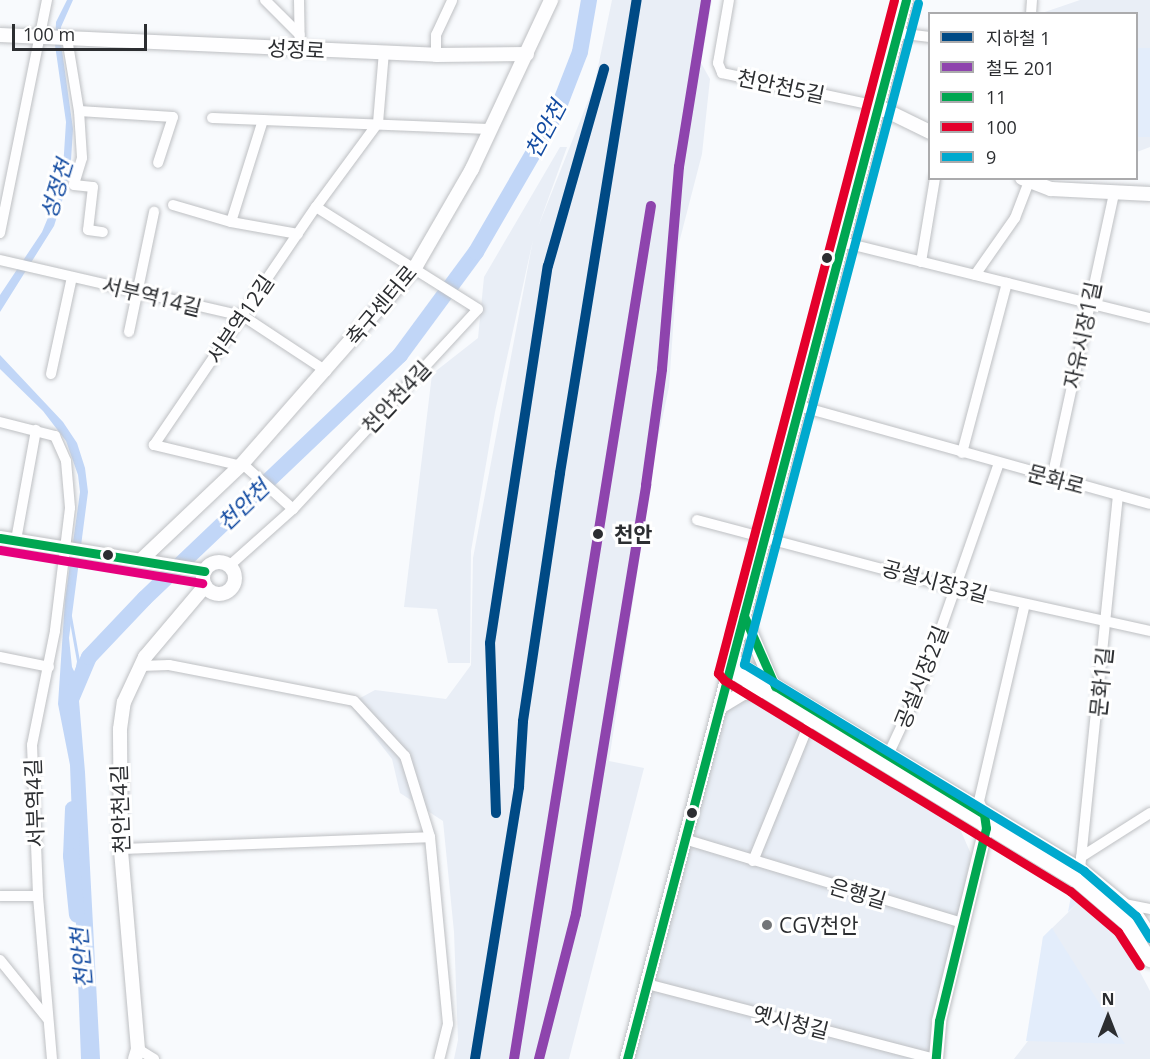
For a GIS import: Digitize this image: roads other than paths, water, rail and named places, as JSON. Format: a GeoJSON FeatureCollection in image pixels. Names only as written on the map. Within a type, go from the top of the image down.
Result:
{"type":"FeatureCollection","features":[{"type":"Feature","properties":{"kind":"street"},"geometry":{"type":"LineString","coordinates":[[0,233],[44,37],[47,0]]}},
{"type":"Feature","properties":{"kind":"street"},"geometry":{"type":"LineString","coordinates":[[265,0],[300,42]]}},
{"type":"Feature","properties":{"kind":"street"},"geometry":{"type":"LineString","coordinates":[[299,0],[300,42]]}},
{"type":"Feature","properties":{"kind":"street"},"geometry":{"type":"LineString","coordinates":[[436,55],[436,35],[452,0]]}},
{"type":"Feature","properties":{"kind":"street","name":"축구센터로"},"geometry":{"type":"LineString","coordinates":[[144,561],[241,465],[416,266],[472,169],[551,0]]}},
{"type":"Feature","properties":{"kind":"street","name":"천안천5길"},"geometry":{"type":"LineString","coordinates":[[729,0],[718,63],[722,73],[877,106]]}},
{"type":"Feature","properties":{"kind":"street"},"geometry":{"type":"LineString","coordinates":[[627,1059],[906,0]]}},
{"type":"Feature","properties":{"kind":"street"},"geometry":{"type":"LineString","coordinates":[[897,33],[928,37]]}},
{"type":"Feature","properties":{"kind":"street"},"geometry":{"type":"LineString","coordinates":[[0,35],[44,37]]}},
{"type":"Feature","properties":{"kind":"street","name":"성정로"},"geometry":{"type":"LineString","coordinates":[[44,37],[300,42],[384,52],[436,55],[527,54]]}},
{"type":"Feature","properties":{"kind":"street"},"geometry":{"type":"LineString","coordinates":[[66,38],[79,111],[82,159],[74,185],[93,187],[88,230],[103,232]]}},
{"type":"Feature","properties":{"kind":"street"},"geometry":{"type":"LineString","coordinates":[[377,125],[384,52]]}},
{"type":"Feature","properties":{"kind":"street"},"geometry":{"type":"LineString","coordinates":[[877,106],[928,131]]}},
{"type":"Feature","properties":{"kind":"street"},"geometry":{"type":"LineString","coordinates":[[79,111],[173,117],[158,163]]}},
{"type":"Feature","properties":{"kind":"street"},"geometry":{"type":"LineString","coordinates":[[212,118],[490,129]]}},
{"type":"Feature","properties":{"kind":"street"},"geometry":{"type":"LineString","coordinates":[[231,222],[263,120]]}},
{"type":"Feature","properties":{"kind":"street","name":"서부역12길"},"geometry":{"type":"LineString","coordinates":[[293,509],[255,471],[241,465],[154,445],[316,207],[377,125]]}},
{"type":"Feature","properties":{"kind":"street"},"geometry":{"type":"LineString","coordinates":[[0,171],[12,174]]}},
{"type":"Feature","properties":{"kind":"street"},"geometry":{"type":"LineString","coordinates":[[921,262],[935,180]]}},
{"type":"Feature","properties":{"kind":"street"},"geometry":{"type":"LineString","coordinates":[[975,275],[1015,218],[1025,180],[1051,189],[1150,194]]}},
{"type":"Feature","properties":{"kind":"street","name":"자유시장1길"},"geometry":{"type":"LineString","coordinates":[[1052,478],[1114,193]]}},
{"type":"Feature","properties":{"kind":"street"},"geometry":{"type":"LineString","coordinates":[[173,205],[231,222],[298,234]]}},
{"type":"Feature","properties":{"kind":"street"},"geometry":{"type":"LineString","coordinates":[[316,207],[416,266]]}},
{"type":"Feature","properties":{"kind":"street"},"geometry":{"type":"LineString","coordinates":[[129,332],[154,212]]}},
{"type":"Feature","properties":{"kind":"street"},"geometry":{"type":"LineString","coordinates":[[842,242],[1150,318]]}},
{"type":"Feature","properties":{"kind":"street","name":"서부역14길"},"geometry":{"type":"LineString","coordinates":[[0,260],[243,316],[326,370]]}},
{"type":"Feature","properties":{"kind":"street","name":"천안천4길"},"geometry":{"type":"LineString","coordinates":[[229,566],[293,509],[478,309],[416,266]]}},
{"type":"Feature","properties":{"kind":"street"},"geometry":{"type":"LineString","coordinates":[[51,374],[72,277]]}},
{"type":"Feature","properties":{"kind":"street"},"geometry":{"type":"LineString","coordinates":[[962,453],[1007,283]]}},
{"type":"Feature","properties":{"kind":"street","name":"문화로"},"geometry":{"type":"LineString","coordinates":[[799,406],[1150,504]]}},
{"type":"Feature","properties":{"kind":"street"},"geometry":{"type":"LineString","coordinates":[[0,422],[36,430],[16,540]]}},
{"type":"Feature","properties":{"kind":"street","name":"서부역4길"},"geometry":{"type":"LineString","coordinates":[[36,430],[55,436],[66,461],[70,508],[49,667],[32,744],[38,896],[52,1059]]}},
{"type":"Feature","properties":{"kind":"street","name":"공설시장2길"},"geometry":{"type":"LineString","coordinates":[[888,755],[923,680],[999,463]]}},
{"type":"Feature","properties":{"kind":"street","name":"문화1길"},"geometry":{"type":"LineString","coordinates":[[1081,863],[1118,495]]}},
{"type":"Feature","properties":{"kind":"street","name":"공설시장3길"},"geometry":{"type":"LineString","coordinates":[[697,520],[765,535],[955,588],[1150,631]]}},
{"type":"Feature","properties":{"kind":"street"},"geometry":{"type":"LineString","coordinates":[[0,537],[204,570],[216,562],[229,566],[234,575],[228,590],[218,594],[205,586],[204,570]]}},
{"type":"Feature","properties":{"kind":"street","name":"천안천4길"},"geometry":{"type":"LineString","coordinates":[[136,1054],[121,849],[120,729],[124,702],[140,666],[173,621],[205,586]]}},
{"type":"Feature","properties":{"kind":"street"},"geometry":{"type":"LineString","coordinates":[[935,1059],[939,1021],[985,821],[979,801],[1025,604]]}},
{"type":"Feature","properties":{"kind":"street"},"geometry":{"type":"LineString","coordinates":[[744,616],[775,686]]}},
{"type":"Feature","properties":{"kind":"street"},"geometry":{"type":"LineString","coordinates":[[0,657],[49,667]]}},
{"type":"Feature","properties":{"kind":"street"},"geometry":{"type":"LineString","coordinates":[[140,666],[169,665],[354,701],[405,756],[430,837],[448,1024],[439,1059]]}},
{"type":"Feature","properties":{"kind":"street"},"geometry":{"type":"LineString","coordinates":[[731,665],[775,686],[888,755],[1103,901],[1128,924],[1150,960]]}},
{"type":"Feature","properties":{"kind":"street"},"geometry":{"type":"LineString","coordinates":[[731,665],[761,691],[985,821],[1081,863],[1136,915],[1150,936]]}},
{"type":"Feature","properties":{"kind":"street"},"geometry":{"type":"LineString","coordinates":[[720,707],[743,693],[761,691]]}},
{"type":"Feature","properties":{"kind":"street"},"geometry":{"type":"LineString","coordinates":[[753,861],[810,721]]}},
{"type":"Feature","properties":{"kind":"street"},"geometry":{"type":"LineString","coordinates":[[1081,863],[1150,813]]}},
{"type":"Feature","properties":{"kind":"street"},"geometry":{"type":"LineString","coordinates":[[121,849],[430,837]]}},
{"type":"Feature","properties":{"kind":"street","name":"은행길"},"geometry":{"type":"LineString","coordinates":[[684,839],[963,923]]}},
{"type":"Feature","properties":{"kind":"street"},"geometry":{"type":"LineString","coordinates":[[0,896],[38,896]]}},
{"type":"Feature","properties":{"kind":"street"},"geometry":{"type":"LineString","coordinates":[[1123,904],[1150,909]]}},
{"type":"Feature","properties":{"kind":"street"},"geometry":{"type":"LineString","coordinates":[[0,960],[48,1018]]}},
{"type":"Feature","properties":{"kind":"street","name":"옛시청길"},"geometry":{"type":"LineString","coordinates":[[647,984],[935,1059]]}},
{"type":"Feature","properties":{"kind":"street"},"geometry":{"type":"LineString","coordinates":[[136,1054],[154,1059]]}},
{"type":"Feature","properties":{"kind":"water"},"geometry":{"type":"Polygon","coordinates":[[[67,0],[73,0],[61,27],[61,43],[73,129],[70,176],[54,226],[0,312],[0,295],[42,232],[62,184],[66,122],[55,45],[56,22],[67,0]]]}},
{"type":"Feature","properties":{"kind":"water"},"geometry":{"type":"Polygon","coordinates":[[[0,355],[63,422],[77,443],[85,468],[88,492],[69,638],[72,667],[77,677],[85,772],[100,1059],[81,1059],[70,765],[58,704],[65,600],[80,492],[78,475],[66,441],[43,411],[0,369],[0,355]]]}},
{"type":"Feature","properties":{"kind":"waterway","name":"천안천"},"geometry":{"type":"LineString","coordinates":[[72,697],[89,657],[145,598],[400,355],[476,252],[556,114],[580,52],[589,0]]}},
{"type":"Feature","properties":{"kind":"waterway","name":"성정천"},"geometry":{"type":"LineString","coordinates":[[70,616],[78,661],[75,677]]}},
{"type":"Feature","properties":{"kind":"waterway","name":"천안천"},"geometry":{"type":"LineString","coordinates":[[73,809],[71,856],[77,915]]}},
{"type":"Feature","properties":{"kind":"metro line","name":"1"},"geometry":{"type":"LineString","coordinates":[[475,1059],[519,787],[523,721],[560,473],[637,0]]}},
{"type":"Feature","properties":{"kind":"metro line","name":"1"},"geometry":{"type":"LineString","coordinates":[[496,813],[490,643],[548,266],[604,69]]}},
{"type":"Feature","properties":{"kind":"rail line","name":"201"},"geometry":{"type":"LineString","coordinates":[[539,1059],[576,914],[646,485],[662,369],[679,167],[706,0]]}},
{"type":"Feature","properties":{"kind":"rail line","name":"201"},"geometry":{"type":"LineString","coordinates":[[514,1059],[651,206]]}},
{"type":"Feature","properties":{"kind":"place","name":"천안"},"geometry":{"type":"Point","coordinates":[598,534]}},
{"type":"Feature","properties":{"kind":"place","name":"CGV천안"},"geometry":{"type":"Point","coordinates":[767,925]}}]}
